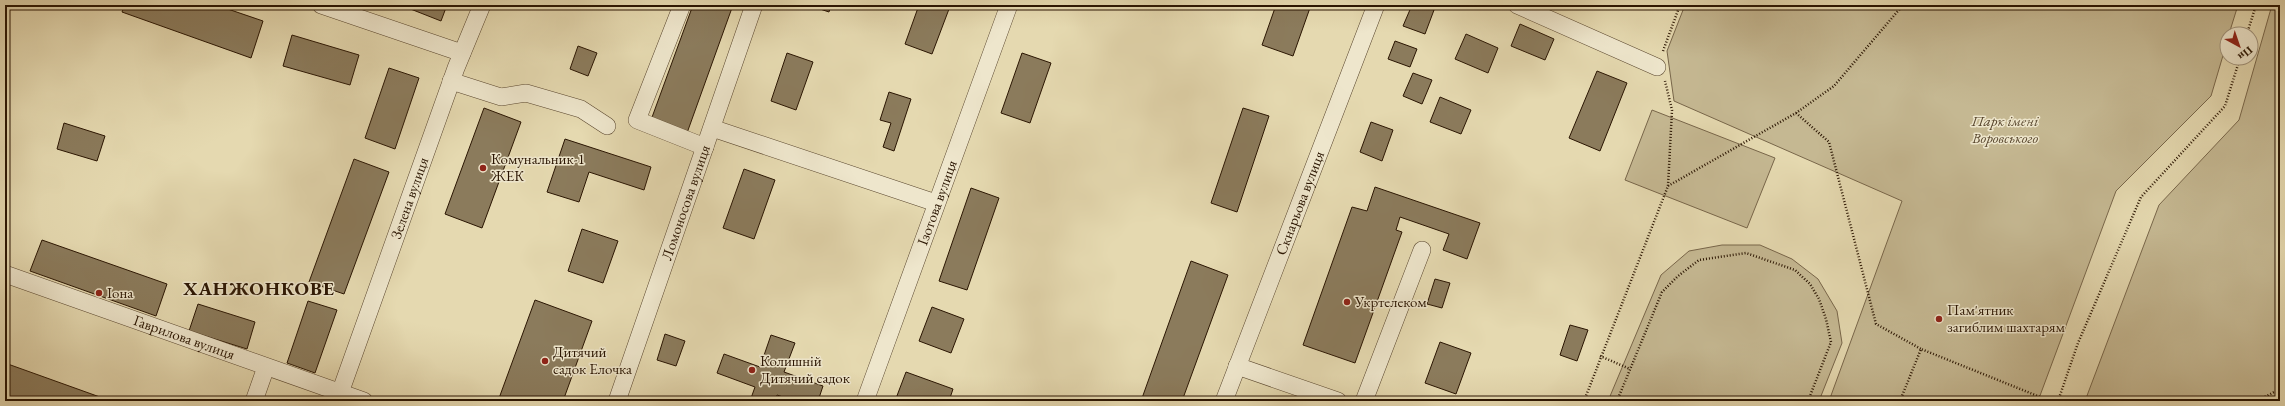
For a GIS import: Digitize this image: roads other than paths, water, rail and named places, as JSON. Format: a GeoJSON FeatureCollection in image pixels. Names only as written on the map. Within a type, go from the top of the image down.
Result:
{"type":"FeatureCollection","features":[{"type":"Feature","properties":{"kind":"street"},"geometry":{"type":"LineString","coordinates":[[320,5],[462,53]]}},
{"type":"Feature","properties":{"kind":"street","name":"Зелена вулиця"},"geometry":{"type":"LineString","coordinates":[[329,394],[482,5]]}},
{"type":"Feature","properties":{"kind":"street"},"geometry":{"type":"LineString","coordinates":[[682,5],[637,120],[705,147]]}},
{"type":"Feature","properties":{"kind":"street","name":"Ломоносова вулиця"},"geometry":{"type":"LineString","coordinates":[[617,401],[754,5]]}},
{"type":"Feature","properties":{"kind":"street","name":"Ізотова вулиця"},"geometry":{"type":"LineString","coordinates":[[865,401],[1009,5]]}},
{"type":"Feature","properties":{"kind":"street","name":"Скнарьова вулиця"},"geometry":{"type":"LineString","coordinates":[[1224,401],[1376,5]]}},
{"type":"Feature","properties":{"kind":"street"},"geometry":{"type":"LineString","coordinates":[[1517,5],[1657,67]]}},
{"type":"Feature","properties":{"kind":"street"},"geometry":{"type":"LineString","coordinates":[[451,81],[501,96],[526,93],[568,105],[581,109],[607,126]]}},
{"type":"Feature","properties":{"kind":"street"},"geometry":{"type":"LineString","coordinates":[[712,128],[936,203]]}},
{"type":"Feature","properties":{"kind":"street"},"geometry":{"type":"LineString","coordinates":[[1364,401],[1422,250]]}},
{"type":"Feature","properties":{"kind":"street","name":"Гаврилова вулиця"},"geometry":{"type":"LineString","coordinates":[[5,274],[266,367],[329,394],[364,401]]}},
{"type":"Feature","properties":{"kind":"street"},"geometry":{"type":"LineString","coordinates":[[1237,366],[1338,401]]}},
{"type":"Feature","properties":{"kind":"street"},"geometry":{"type":"LineString","coordinates":[[254,401],[266,367]]}},
{"type":"Feature","properties":{"kind":"place","name":"Комунальник-1 ЖЕК"},"geometry":{"type":"Point","coordinates":[483,168]}},
{"type":"Feature","properties":{"kind":"place","name":"Іона"},"geometry":{"type":"Point","coordinates":[99,293]}},
{"type":"Feature","properties":{"kind":"place","name":"Укртелеком"},"geometry":{"type":"Point","coordinates":[1347,302]}},
{"type":"Feature","properties":{"kind":"place","name":"Пам'ятник загиблим шахтарям"},"geometry":{"type":"Point","coordinates":[1939,319]}},
{"type":"Feature","properties":{"kind":"place","name":"Дитячий садок Елочка"},"geometry":{"type":"Point","coordinates":[545,361]}},
{"type":"Feature","properties":{"kind":"place","name":"Колишній Дитячий садок"},"geometry":{"type":"Point","coordinates":[752,370]}},
{"type":"Feature","properties":{"kind":"district","name":"ХАНЖОНКОВЕ"},"geometry":{"type":"Point","coordinates":[259,288]}},
{"type":"Feature","properties":{"kind":"park label","name":"Парк імені Воровського"},"geometry":{"type":"Point","coordinates":[2005,130]}}]}
